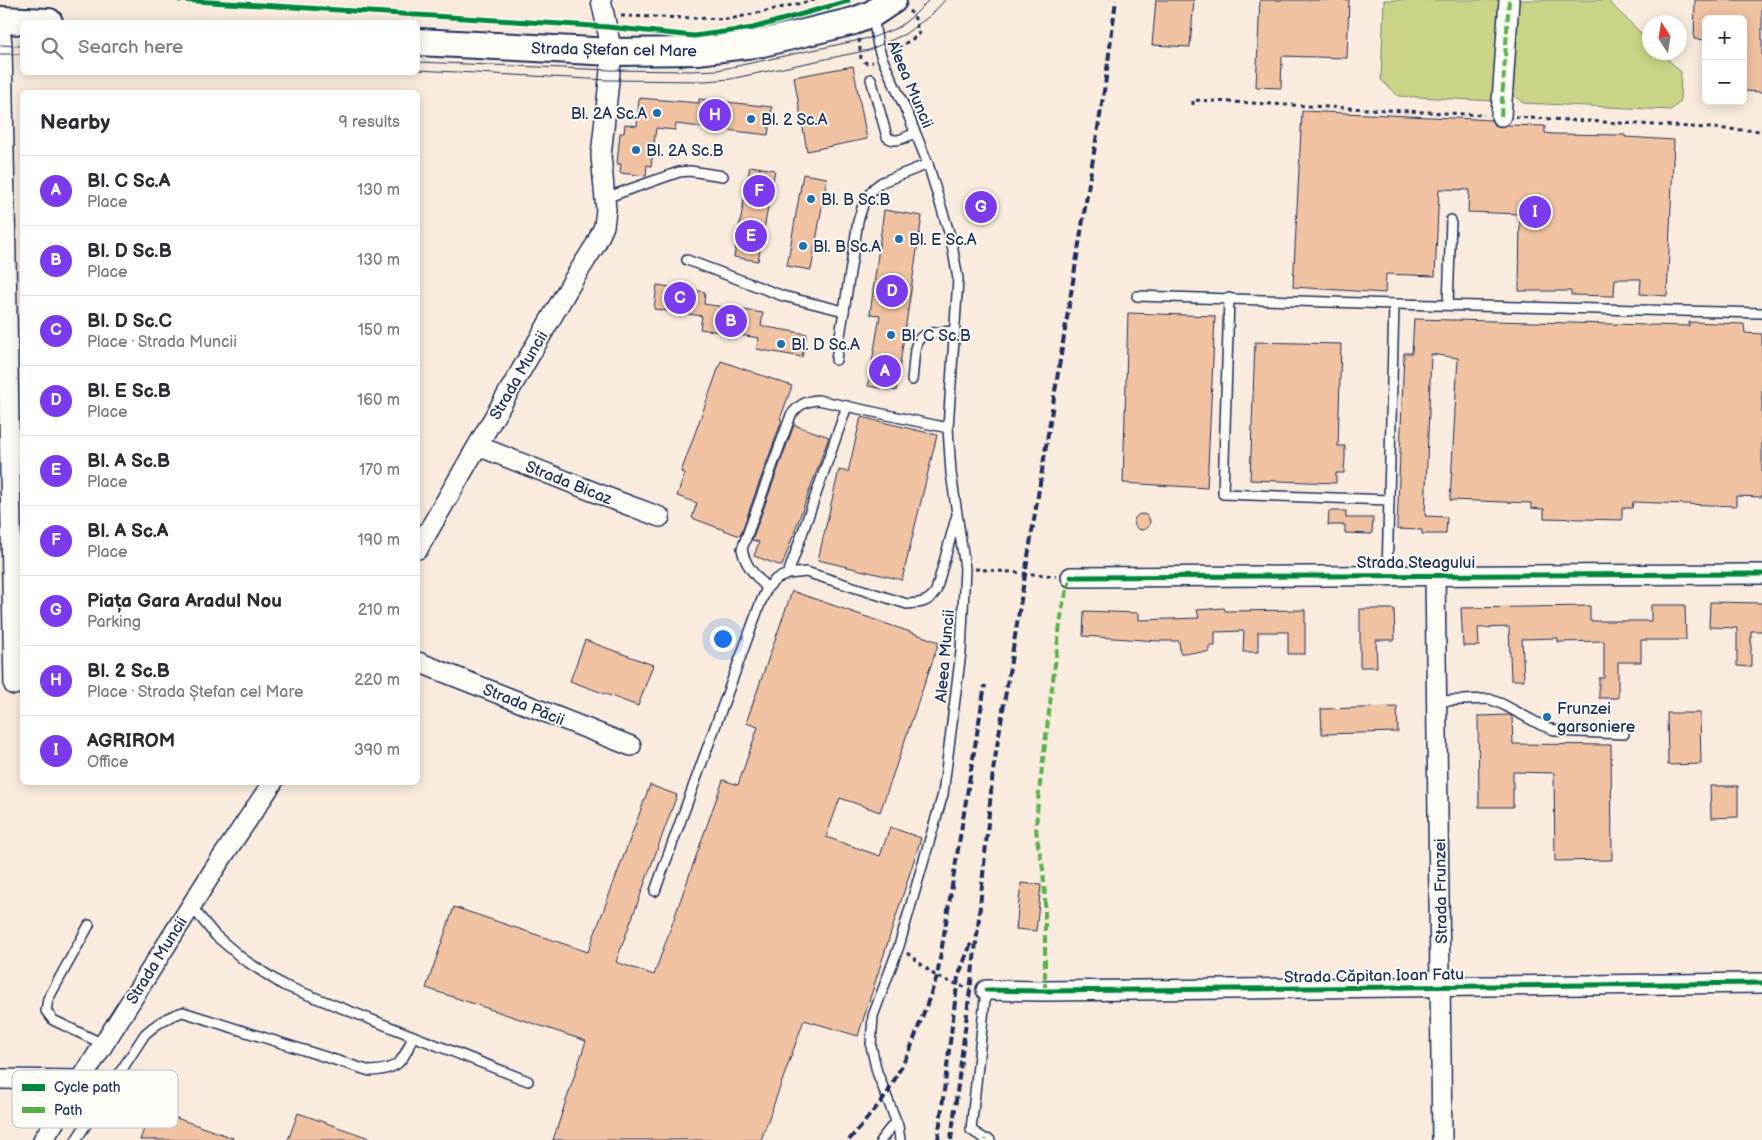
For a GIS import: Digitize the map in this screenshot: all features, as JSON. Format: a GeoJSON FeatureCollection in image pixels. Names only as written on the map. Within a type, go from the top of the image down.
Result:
{"type":"FeatureCollection","features":[{"type":"Feature","properties":{"kind":"main road","name":"Strada Ștefan cel Mare"},"geometry":{"type":"LineString","coordinates":[[420,42],[612,52],[674,53],[762,43],[854,21],[883,7]]}},
{"type":"Feature","properties":{"kind":"main road"},"geometry":{"type":"LineString","coordinates":[[0,20],[20,21]]}},
{"type":"Feature","properties":{"kind":"street"},"geometry":{"type":"LineString","coordinates":[[1501,116],[1508,0]]}},
{"type":"Feature","properties":{"kind":"street","name":"Strada Muncii"},"geometry":{"type":"LineString","coordinates":[[420,546],[572,282],[596,244],[604,226],[606,210],[601,166],[601,144],[612,52],[603,8]]}},
{"type":"Feature","properties":{"kind":"street"},"geometry":{"type":"LineString","coordinates":[[0,27],[2,45],[12,685]]}},
{"type":"Feature","properties":{"kind":"street","name":"Strada Bicaz"},"geometry":{"type":"LineString","coordinates":[[478,446],[660,517]]}},
{"type":"Feature","properties":{"kind":"street","name":"Strada Frunzei"},"geometry":{"type":"LineString","coordinates":[[1435,574],[1442,1140]]}},
{"type":"Feature","properties":{"kind":"street","name":"Strada Steagului"},"geometry":{"type":"LineString","coordinates":[[1071,576],[1762,574]]}},
{"type":"Feature","properties":{"kind":"street","name":"Strada Păcii"},"geometry":{"type":"LineString","coordinates":[[420,663],[631,746]]}},
{"type":"Feature","properties":{"kind":"street","name":"Strada Muncii"},"geometry":{"type":"LineString","coordinates":[[88,1070],[190,906],[271,785]]}},
{"type":"Feature","properties":{"kind":"street","name":"Strada Căpitan Ioan Fatu"},"geometry":{"type":"LineString","coordinates":[[986,990],[1045,991],[1762,983]]}},
{"type":"Feature","properties":{"kind":"street","name":"Strada Muncii"},"geometry":{"type":"LineString","coordinates":[[43,1140],[51,1128]]}},
{"type":"Feature","properties":{"kind":"lane","name":"Aleea Muncii"},"geometry":{"type":"LineString","coordinates":[[883,7],[876,37],[882,58],[928,164],[951,239],[958,279],[948,428],[951,473],[965,568],[962,652],[943,794],[899,946],[873,1016],[871,1046],[877,1072],[896,1121],[900,1140]]}},
{"type":"Feature","properties":{"kind":"lane"},"geometry":{"type":"LineString","coordinates":[[871,79],[887,137],[890,140],[896,141],[915,133]]}},
{"type":"Feature","properties":{"kind":"lane"},"geometry":{"type":"LineString","coordinates":[[836,360],[858,221],[864,202],[874,188],[882,182],[928,164]]}},
{"type":"Feature","properties":{"kind":"lane"},"geometry":{"type":"LineString","coordinates":[[605,198],[679,172],[690,171],[723,176]]}},
{"type":"Feature","properties":{"kind":"lane"},"geometry":{"type":"LineString","coordinates":[[1448,305],[1451,220]]}},
{"type":"Feature","properties":{"kind":"lane"},"geometry":{"type":"LineString","coordinates":[[686,260],[783,296],[844,311]]}},
{"type":"Feature","properties":{"kind":"lane"},"geometry":{"type":"LineString","coordinates":[[1137,296],[1762,313]]}},
{"type":"Feature","properties":{"kind":"lane"},"geometry":{"type":"LineString","coordinates":[[1229,298],[1223,494],[1389,500]]}},
{"type":"Feature","properties":{"kind":"lane"},"geometry":{"type":"LineString","coordinates":[[1387,574],[1394,304]]}},
{"type":"Feature","properties":{"kind":"lane"},"geometry":{"type":"LineString","coordinates":[[912,380],[916,342],[922,336],[931,332],[956,331]]}},
{"type":"Feature","properties":{"kind":"lane"},"geometry":{"type":"LineString","coordinates":[[767,588],[750,570],[744,560],[742,549],[791,415],[799,406],[808,401],[818,400],[948,428]]}},
{"type":"Feature","properties":{"kind":"lane"},"geometry":{"type":"LineString","coordinates":[[788,574],[847,406]]}},
{"type":"Feature","properties":{"kind":"lane"},"geometry":{"type":"LineString","coordinates":[[655,891],[767,588],[776,579],[788,574],[806,572],[908,604],[924,603],[936,591],[957,514]]}},
{"type":"Feature","properties":{"kind":"lane"},"geometry":{"type":"LineString","coordinates":[[1437,701],[1489,700],[1502,704],[1541,725],[1557,731],[1624,734]]}},
{"type":"Feature","properties":{"kind":"lane"},"geometry":{"type":"LineString","coordinates":[[190,906],[215,935],[243,960],[283,985],[528,1081]]}},
{"type":"Feature","properties":{"kind":"lane"},"geometry":{"type":"LineString","coordinates":[[89,925],[48,999],[46,1011],[53,1020],[103,1044]]}},
{"type":"Feature","properties":{"kind":"lane"},"geometry":{"type":"LineString","coordinates":[[986,990],[971,1130],[990,1140]]}},
{"type":"Feature","properties":{"kind":"lane"},"geometry":{"type":"LineString","coordinates":[[122,1070],[145,1034],[159,1022],[183,1012],[370,1071],[384,1070],[397,1065],[407,1052],[413,1036]]}},
{"type":"Feature","properties":{"kind":"lane"},"geometry":{"type":"LineString","coordinates":[[881,1140],[896,1121]]}},
{"type":"Feature","properties":{"kind":"lane"},"geometry":{"type":"LineString","coordinates":[[76,1140],[84,1128]]}},
{"type":"Feature","properties":{"kind":"path"},"geometry":{"type":"LineString","coordinates":[[603,8],[645,16],[730,19],[815,0]]}},
{"type":"Feature","properties":{"kind":"path"},"geometry":{"type":"LineString","coordinates":[[1193,105],[1193,100],[1762,131]]}},
{"type":"Feature","properties":{"kind":"path"},"geometry":{"type":"LineString","coordinates":[[965,568],[1071,576]]}},
{"type":"Feature","properties":{"kind":"path"},"geometry":{"type":"LineString","coordinates":[[899,946],[937,977],[970,989],[986,990]]}},
{"type":"Feature","properties":{"kind":"green space"},"geometry":{"type":"Polygon","coordinates":[[[1384,0],[1500,0],[1494,101],[1398,96],[1381,80],[1384,0]]]}},
{"type":"Feature","properties":{"kind":"green space"},"geometry":{"type":"Polygon","coordinates":[[[1518,0],[1607,0],[1642,34],[1642,60],[1668,60],[1681,72],[1680,102],[1671,110],[1523,103],[1513,95],[1518,0]]]}},
{"type":"Feature","properties":{"kind":"building"},"geometry":{"type":"Polygon","coordinates":[[[1156,0],[1194,0],[1190,47],[1152,45],[1156,0]]]}},
{"type":"Feature","properties":{"kind":"building"},"geometry":{"type":"Polygon","coordinates":[[[1260,0],[1349,0],[1347,58],[1282,56],[1281,88],[1256,87],[1260,0]]]}},
{"type":"Feature","properties":{"kind":"building"},"geometry":{"type":"Polygon","coordinates":[[[1695,0],[1762,0],[1762,92],[1747,91],[1747,15],[1702,15],[1702,40],[1694,39],[1695,0]]]}},
{"type":"Feature","properties":{"kind":"building"},"geometry":{"type":"Polygon","coordinates":[[[853,66],[867,139],[807,151],[794,77],[853,66]]]}},
{"type":"Feature","properties":{"kind":"building"},"geometry":{"type":"Polygon","coordinates":[[[639,98],[699,103],[699,99],[772,107],[768,135],[676,124],[675,130],[656,128],[651,166],[647,165],[646,176],[620,173],[621,164],[617,164],[620,133],[624,133],[625,124],[637,126],[639,98]]]}},
{"type":"Feature","properties":{"kind":"building"},"geometry":{"type":"Polygon","coordinates":[[[1302,111],[1491,120],[1494,125],[1500,127],[1507,125],[1545,126],[1545,133],[1552,134],[1625,135],[1625,137],[1674,140],[1667,296],[1640,294],[1641,279],[1615,279],[1614,296],[1571,295],[1571,291],[1519,291],[1520,214],[1468,212],[1469,190],[1439,189],[1435,276],[1386,274],[1385,293],[1293,287],[1302,111]]]}},
{"type":"Feature","properties":{"kind":"building"},"geometry":{"type":"Polygon","coordinates":[[[750,166],[775,170],[758,261],[734,257],[750,166]]]}},
{"type":"Feature","properties":{"kind":"building"},"geometry":{"type":"Polygon","coordinates":[[[803,174],[827,178],[811,270],[787,266],[803,174]]]}},
{"type":"Feature","properties":{"kind":"building"},"geometry":{"type":"Polygon","coordinates":[[[884,210],[922,216],[896,391],[868,386],[880,315],[870,314],[884,210]]]}},
{"type":"Feature","properties":{"kind":"building"},"geometry":{"type":"Polygon","coordinates":[[[657,285],[705,292],[704,304],[763,313],[761,326],[807,334],[802,357],[756,349],[759,338],[700,329],[702,316],[654,309],[657,285]]]}},
{"type":"Feature","properties":{"kind":"building"},"geometry":{"type":"Polygon","coordinates":[[[1128,313],[1215,316],[1207,488],[1123,483],[1128,313]]]}},
{"type":"Feature","properties":{"kind":"building"},"geometry":{"type":"Polygon","coordinates":[[[1414,319],[1689,326],[1689,322],[1744,324],[1745,333],[1762,334],[1762,497],[1736,496],[1736,506],[1633,502],[1632,508],[1622,508],[1622,520],[1544,518],[1544,509],[1531,508],[1531,503],[1450,500],[1458,358],[1431,354],[1425,516],[1447,517],[1446,534],[1422,534],[1422,530],[1397,529],[1404,353],[1412,353],[1414,319]]]}},
{"type":"Feature","properties":{"kind":"building"},"geometry":{"type":"Polygon","coordinates":[[[1255,342],[1341,344],[1338,446],[1345,446],[1345,457],[1344,473],[1336,473],[1336,483],[1250,480],[1255,342]]]}},
{"type":"Feature","properties":{"kind":"building"},"geometry":{"type":"Polygon","coordinates":[[[721,361],[792,386],[780,419],[782,420],[740,536],[692,518],[697,503],[677,496],[685,473],[681,472],[721,361]]]}},
{"type":"Feature","properties":{"kind":"building"},"geometry":{"type":"Polygon","coordinates":[[[861,417],[937,435],[902,580],[818,560],[839,470],[848,472],[861,417]]]}},
{"type":"Feature","properties":{"kind":"building"},"geometry":{"type":"Polygon","coordinates":[[[794,425],[829,437],[782,566],[754,556],[759,542],[752,540],[794,425]]]}},
{"type":"Feature","properties":{"kind":"building"},"geometry":{"type":"Polygon","coordinates":[[[1329,511],[1346,511],[1346,518],[1373,518],[1372,534],[1345,533],[1345,525],[1328,525],[1329,511]]]}},
{"type":"Feature","properties":{"kind":"building"},"geometry":{"type":"Polygon","coordinates":[[[1142,514],[1150,522],[1142,530],[1134,522],[1142,514]]]}},
{"type":"Feature","properties":{"kind":"building"},"geometry":{"type":"Polygon","coordinates":[[[792,591],[939,642],[880,812],[840,798],[826,837],[880,856],[890,827],[921,838],[858,1036],[804,1020],[761,1140],[553,1140],[586,1041],[426,988],[454,907],[588,952],[650,785],[677,795],[616,962],[654,975],[723,780],[738,785],[758,727],[746,723],[792,591]]]}},
{"type":"Feature","properties":{"kind":"building"},"geometry":{"type":"Polygon","coordinates":[[[1710,602],[1762,603],[1762,631],[1751,631],[1751,667],[1737,666],[1737,628],[1709,627],[1710,602]]]}},
{"type":"Feature","properties":{"kind":"building"},"geometry":{"type":"Polygon","coordinates":[[[1651,605],[1685,605],[1686,640],[1641,640],[1641,662],[1618,662],[1618,698],[1599,698],[1599,678],[1604,678],[1604,641],[1558,642],[1558,638],[1522,639],[1524,680],[1511,680],[1509,627],[1478,628],[1479,646],[1463,646],[1461,608],[1590,606],[1590,621],[1651,621],[1651,605]]]}},
{"type":"Feature","properties":{"kind":"building"},"geometry":{"type":"Polygon","coordinates":[[[1224,608],[1225,611],[1305,610],[1305,654],[1288,654],[1288,632],[1258,632],[1258,652],[1243,652],[1244,631],[1215,632],[1215,646],[1209,646],[1209,652],[1180,653],[1179,641],[1083,636],[1084,611],[1139,613],[1139,620],[1199,618],[1197,610],[1224,608]]]}},
{"type":"Feature","properties":{"kind":"building"},"geometry":{"type":"Polygon","coordinates":[[[1360,609],[1394,609],[1395,640],[1376,640],[1377,667],[1360,667],[1360,609]]]}},
{"type":"Feature","properties":{"kind":"building"},"geometry":{"type":"Polygon","coordinates":[[[585,640],[653,665],[638,706],[570,681],[585,640]]]}},
{"type":"Feature","properties":{"kind":"building"},"geometry":{"type":"Polygon","coordinates":[[[1397,707],[1398,732],[1322,734],[1321,709],[1397,707]]]}},
{"type":"Feature","properties":{"kind":"building"},"geometry":{"type":"Polygon","coordinates":[[[1667,713],[1700,713],[1701,764],[1668,765],[1667,713]]]}},
{"type":"Feature","properties":{"kind":"building"},"geometry":{"type":"Polygon","coordinates":[[[1510,715],[1512,717],[1513,744],[1611,745],[1612,860],[1555,861],[1554,773],[1513,772],[1513,807],[1479,807],[1478,716],[1510,715]]]}},
{"type":"Feature","properties":{"kind":"building"},"geometry":{"type":"Polygon","coordinates":[[[1710,786],[1738,786],[1738,817],[1711,818],[1710,786]]]}},
{"type":"Feature","properties":{"kind":"building"},"geometry":{"type":"Polygon","coordinates":[[[1021,883],[1041,885],[1036,931],[1016,929],[1021,883]]]}},
{"type":"Feature","properties":{"kind":"building"},"geometry":{"type":"Polygon","coordinates":[[[298,1113],[369,1138],[369,1140],[288,1140],[298,1113]]]}},
{"type":"Feature","properties":{"kind":"building"},"geometry":{"type":"Polygon","coordinates":[[[178,1119],[233,1138],[232,1140],[140,1140],[144,1128],[178,1128],[178,1119]]]}},
{"type":"Feature","properties":{"kind":"tram line"},"geometry":{"type":"LineString","coordinates":[[420,62],[610,70],[718,70],[874,37],[899,27],[929,0]]}},
{"type":"Feature","properties":{"kind":"tram line"},"geometry":{"type":"LineString","coordinates":[[420,70],[608,80],[706,81],[730,79],[869,50],[905,34],[931,15],[945,0]]}},
{"type":"Feature","properties":{"kind":"tram line"},"geometry":{"type":"LineString","coordinates":[[0,45],[20,46]]}},
{"type":"Feature","properties":{"kind":"tram line"},"geometry":{"type":"LineString","coordinates":[[0,54],[20,54]]}},
{"type":"Feature","properties":{"kind":"railway"},"geometry":{"type":"LineString","coordinates":[[951,1140],[978,927],[993,771],[1105,85],[1116,0]]}},
{"type":"Feature","properties":{"kind":"railway"},"geometry":{"type":"LineString","coordinates":[[849,1140],[886,1096],[910,1050],[937,977],[985,685]]}},
{"type":"Feature","properties":{"kind":"railway"},"geometry":{"type":"LineString","coordinates":[[938,1140],[958,977],[972,941]]}},
{"type":"Feature","properties":{"kind":"marked path"},"geometry":{"type":"LineString","coordinates":[[1501,116],[1509,0]]}},
{"type":"Feature","properties":{"kind":"marked path"},"geometry":{"type":"LineString","coordinates":[[1045,991],[1045,897],[1043,869],[1036,828],[1059,632],[1063,604],[1071,577]]}},
{"type":"Feature","properties":{"kind":"cycle path"},"geometry":{"type":"LineString","coordinates":[[179,0],[608,27],[694,36],[753,28],[848,1]]}},
{"type":"Feature","properties":{"kind":"cycle path"},"geometry":{"type":"LineString","coordinates":[[1071,577],[1762,574]]}},
{"type":"Feature","properties":{"kind":"cycle path"},"geometry":{"type":"LineString","coordinates":[[986,990],[1045,991],[1762,983]]}},
{"type":"Feature","properties":{"kind":"place","name":"Bl. 2A Sc.A"},"geometry":{"type":"Point","coordinates":[657,113]}},
{"type":"Feature","properties":{"kind":"place","name":"Bl. 2 Sc.B"},"geometry":{"type":"Point","coordinates":[715,115]}},
{"type":"Feature","properties":{"kind":"place","name":"Bl. 2 Sc.A"},"geometry":{"type":"Point","coordinates":[751,119]}},
{"type":"Feature","properties":{"kind":"place","name":"Bl. 2A Sc.B"},"geometry":{"type":"Point","coordinates":[636,150]}},
{"type":"Feature","properties":{"kind":"place","name":"Bl. A Sc.A"},"geometry":{"type":"Point","coordinates":[759,191]}},
{"type":"Feature","properties":{"kind":"place","name":"Bl. B Sc.B"},"geometry":{"type":"Point","coordinates":[811,199]}},
{"type":"Feature","properties":{"kind":"place","name":"Piața Gara Aradul Nou"},"geometry":{"type":"Point","coordinates":[981,207]}},
{"type":"Feature","properties":{"kind":"place","name":"AGRIROM"},"geometry":{"type":"Point","coordinates":[1535,212]}},
{"type":"Feature","properties":{"kind":"place","name":"Bl. A Sc.B"},"geometry":{"type":"Point","coordinates":[751,236]}},
{"type":"Feature","properties":{"kind":"place","name":"Bl. E Sc.A"},"geometry":{"type":"Point","coordinates":[899,239]}},
{"type":"Feature","properties":{"kind":"place","name":"Bl. B Sc.A"},"geometry":{"type":"Point","coordinates":[803,246]}},
{"type":"Feature","properties":{"kind":"place","name":"Bl. E Sc.B"},"geometry":{"type":"Point","coordinates":[892,291]}},
{"type":"Feature","properties":{"kind":"place","name":"Bl. D Sc.C"},"geometry":{"type":"Point","coordinates":[680,298]}},
{"type":"Feature","properties":{"kind":"place","name":"Bl. D Sc.B"},"geometry":{"type":"Point","coordinates":[731,321]}},
{"type":"Feature","properties":{"kind":"place","name":"Bl. C Sc.B"},"geometry":{"type":"Point","coordinates":[891,335]}},
{"type":"Feature","properties":{"kind":"place","name":"Bl. D Sc.A"},"geometry":{"type":"Point","coordinates":[781,344]}},
{"type":"Feature","properties":{"kind":"place","name":"Bl. C Sc.A"},"geometry":{"type":"Point","coordinates":[885,371]}},
{"type":"Feature","properties":{"kind":"place","name":"Frunzei garsoniere"},"geometry":{"type":"Point","coordinates":[1547,717]}}]}
